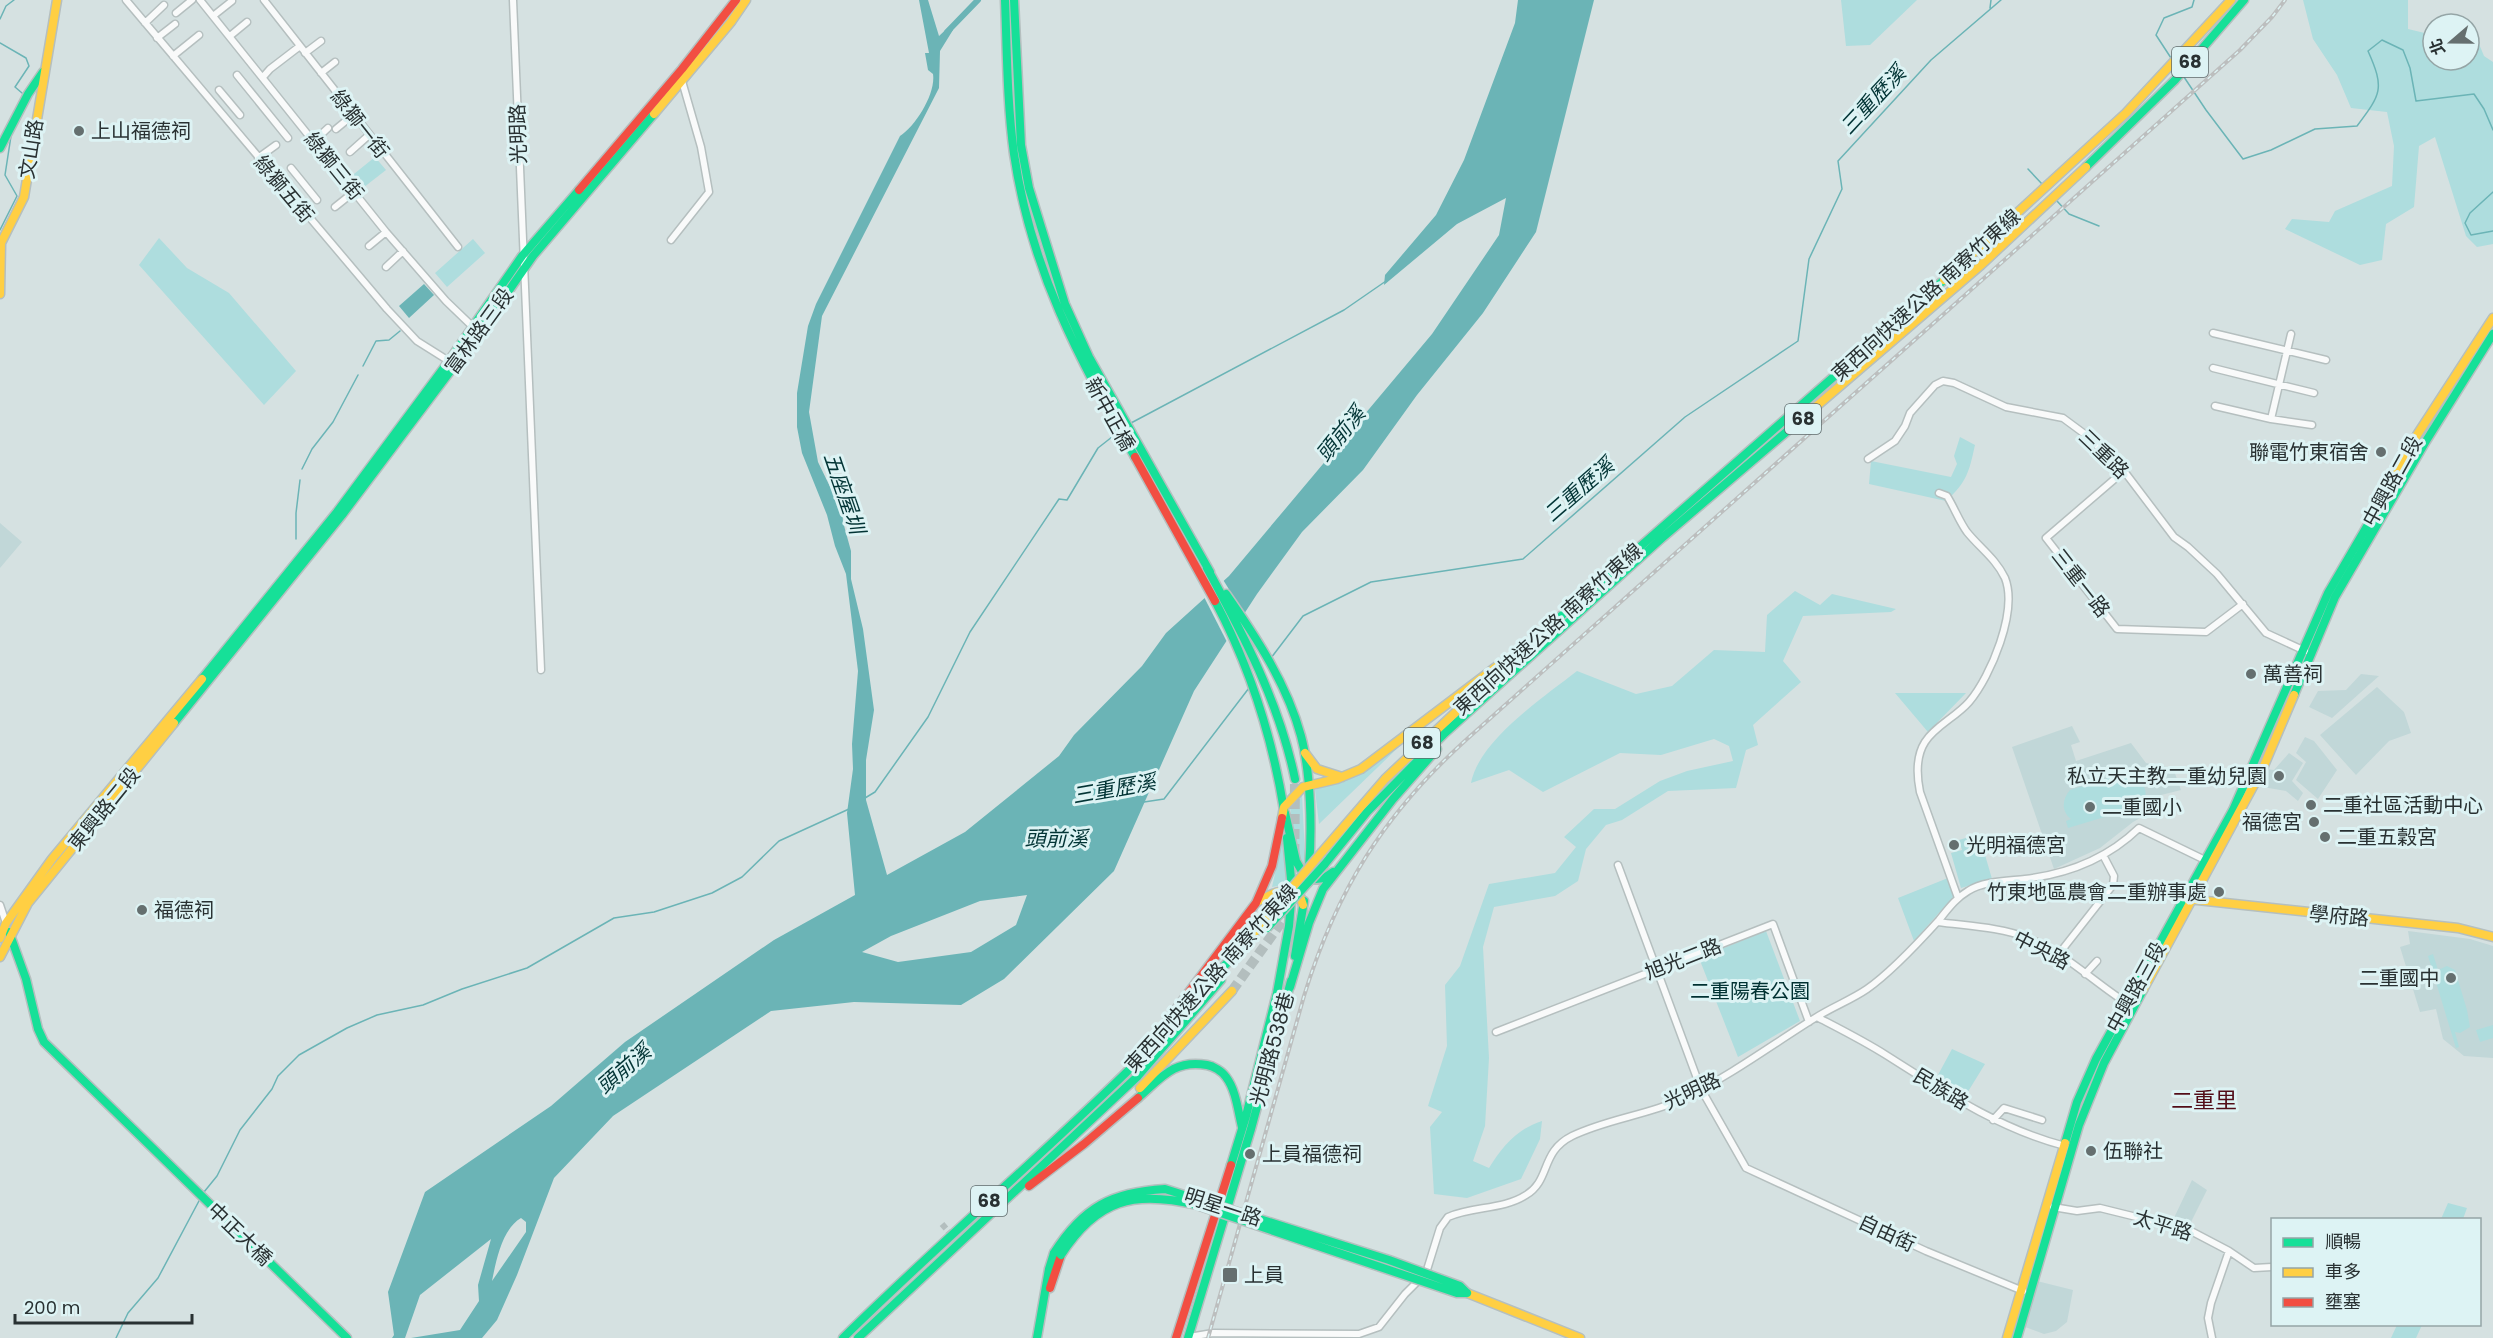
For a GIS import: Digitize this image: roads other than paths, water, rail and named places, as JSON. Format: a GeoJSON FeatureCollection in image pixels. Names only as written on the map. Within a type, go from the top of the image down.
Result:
{"type":"FeatureCollection","features":[{"type":"Feature","properties":{"kind":"main road","name":"文山路"},"geometry":{"type":"LineString","coordinates":[[0,294],[1,243],[24,197],[57,0]]}},
{"type":"Feature","properties":{"kind":"main road","name":"富林路三段"},"geometry":{"type":"LineString","coordinates":[[452,363],[473,327],[522,256],[682,69],[736,0]]}},
{"type":"Feature","properties":{"kind":"main road","name":"富林路三段"},"geometry":{"type":"LineString","coordinates":[[215,665],[342,515],[524,268],[731,22],[746,0]]}},
{"type":"Feature","properties":{"kind":"main road","name":"新中正橋"},"geometry":{"type":"LineString","coordinates":[[1005,0],[1009,103],[1014,154],[1025,208],[1054,300],[1079,358],[1205,583],[1240,654],[1269,729],[1284,807]]}},
{"type":"Feature","properties":{"kind":"main road","name":"新中正橋"},"geometry":{"type":"LineString","coordinates":[[1014,0],[1021,146],[1029,188],[1068,312],[1089,357],[1207,568],[1258,644],[1292,713],[1305,753]]}},
{"type":"Feature","properties":{"kind":"main road","name":"東西向快速公路 南寮竹東線"},"geometry":{"type":"LineString","coordinates":[[858,1338],[1138,1076],[1385,779],[1529,642],[1864,351],[2126,113],[2231,0]]}},
{"type":"Feature","properties":{"kind":"main road","name":"東西向快速公路 南寮竹東線"},"geometry":{"type":"LineString","coordinates":[[843,1338],[897,1285],[1066,1132],[1134,1065],[1324,865],[1413,763],[1662,538],[1981,265],[2175,80],[2244,0]]}},
{"type":"Feature","properties":{"kind":"main road"},"geometry":{"type":"LineString","coordinates":[[0,148],[28,94],[46,67]]}},
{"type":"Feature","properties":{"kind":"main road","name":"中興路二段"},"geometry":{"type":"LineString","coordinates":[[2306,652],[2328,593],[2368,526],[2417,435],[2493,318]]}},
{"type":"Feature","properties":{"kind":"main road","name":"中興路二段"},"geometry":{"type":"LineString","coordinates":[[2306,652],[2377,524],[2471,366],[2493,334]]}},
{"type":"Feature","properties":{"kind":"main road"},"geometry":{"type":"LineString","coordinates":[[1207,568],[1268,684],[1284,726],[1295,779]]}},
{"type":"Feature","properties":{"kind":"main road"},"geometry":{"type":"LineString","coordinates":[[1134,1065],[1257,903],[1272,866],[1284,807],[1307,786],[1342,777],[1361,769],[1529,642]]}},
{"type":"Feature","properties":{"kind":"main road","name":"中興路三段"},"geometry":{"type":"LineString","coordinates":[[2007,1338],[2026,1291],[2086,1081],[2208,862],[2306,652]]}},
{"type":"Feature","properties":{"kind":"main road","name":"東興路二段"},"geometry":{"type":"LineString","coordinates":[[0,939],[6,923],[52,859],[215,665]]}},
{"type":"Feature","properties":{"kind":"main road","name":"東興路二段"},"geometry":{"type":"LineString","coordinates":[[0,957],[28,903],[215,665]]}},
{"type":"Feature","properties":{"kind":"main road"},"geometry":{"type":"LineString","coordinates":[[1290,987],[1309,923],[1323,889],[1393,799],[1470,713]]}},
{"type":"Feature","properties":{"kind":"main road"},"geometry":{"type":"LineString","coordinates":[[1305,753],[1317,769],[1342,777]]}},
{"type":"Feature","properties":{"kind":"main road","name":"光明路538巷"},"geometry":{"type":"LineString","coordinates":[[1188,1338],[1290,987],[1311,851],[1305,753]]}},
{"type":"Feature","properties":{"kind":"main road"},"geometry":{"type":"LineString","coordinates":[[1284,807],[1296,861],[1307,880],[1324,878],[1340,867]]}},
{"type":"Feature","properties":{"kind":"main road","name":"光明路538巷"},"geometry":{"type":"LineString","coordinates":[[1176,1338],[1242,1127],[1277,993],[1289,926],[1292,889],[1284,807]]}},
{"type":"Feature","properties":{"kind":"main road"},"geometry":{"type":"LineString","coordinates":[[1257,903],[1278,891],[1292,889],[1299,893],[1304,905]]}},
{"type":"Feature","properties":{"kind":"main road","name":"學府路"},"geometry":{"type":"LineString","coordinates":[[2188,899],[2458,928],[2493,937]]}},
{"type":"Feature","properties":{"kind":"main road","name":"中正大橋"},"geometry":{"type":"LineString","coordinates":[[6,923],[26,979],[38,1029],[44,1042],[347,1338]]}},
{"type":"Feature","properties":{"kind":"main road"},"geometry":{"type":"LineString","coordinates":[[1111,1119],[1232,991]]}},
{"type":"Feature","properties":{"kind":"main road"},"geometry":{"type":"LineString","coordinates":[[989,1215],[1084,1144],[1171,1069],[1183,1064],[1197,1062],[1212,1066],[1226,1076],[1233,1092],[1242,1127]]}},
{"type":"Feature","properties":{"kind":"main road","name":"明星一路"},"geometry":{"type":"LineString","coordinates":[[1038,1338],[1049,1269],[1072,1225],[1096,1205],[1131,1191],[1165,1189],[1389,1260],[1460,1286],[1467,1293],[1580,1338]]}},
{"type":"Feature","properties":{"kind":"main road","name":"中興路三段"},"geometry":{"type":"LineString","coordinates":[[2017,1338],[2026,1291]]}},
{"type":"Feature","properties":{"kind":"street","name":"綠獅五街"},"geometry":{"type":"LineString","coordinates":[[126,0],[387,309],[417,341],[452,363]]}},
{"type":"Feature","properties":{"kind":"street"},"geometry":{"type":"LineString","coordinates":[[176,13],[192,0]]}},
{"type":"Feature","properties":{"kind":"street","name":"綠獅三街"},"geometry":{"type":"LineString","coordinates":[[200,0],[386,232],[446,301],[473,327]]}},
{"type":"Feature","properties":{"kind":"street","name":"綠獅一街"},"geometry":{"type":"LineString","coordinates":[[264,0],[458,247]]}},
{"type":"Feature","properties":{"kind":"street","name":"光明路"},"geometry":{"type":"LineString","coordinates":[[513,0],[541,670]]}},
{"type":"Feature","properties":{"kind":"street"},"geometry":{"type":"LineString","coordinates":[[213,16],[232,1]]}},
{"type":"Feature","properties":{"kind":"street"},"geometry":{"type":"LineString","coordinates":[[145,23],[164,6]]}},
{"type":"Feature","properties":{"kind":"street"},"geometry":{"type":"LineString","coordinates":[[230,36],[247,22]]}},
{"type":"Feature","properties":{"kind":"street"},"geometry":{"type":"LineString","coordinates":[[157,38],[175,24]]}},
{"type":"Feature","properties":{"kind":"street"},"geometry":{"type":"LineString","coordinates":[[173,56],[199,35]]}},
{"type":"Feature","properties":{"kind":"street"},"geometry":{"type":"LineString","coordinates":[[305,53],[321,41]]}},
{"type":"Feature","properties":{"kind":"street"},"geometry":{"type":"LineString","coordinates":[[263,77],[300,46]]}},
{"type":"Feature","properties":{"kind":"street"},"geometry":{"type":"LineString","coordinates":[[321,73],[335,62]]}},
{"type":"Feature","properties":{"kind":"street"},"geometry":{"type":"LineString","coordinates":[[237,75],[288,138]]}},
{"type":"Feature","properties":{"kind":"street"},"geometry":{"type":"LineString","coordinates":[[671,240],[709,192],[701,147],[682,81]]}},
{"type":"Feature","properties":{"kind":"street"},"geometry":{"type":"LineString","coordinates":[[219,90],[240,115]]}},
{"type":"Feature","properties":{"kind":"street"},"geometry":{"type":"LineString","coordinates":[[336,129],[353,115]]}},
{"type":"Feature","properties":{"kind":"street"},"geometry":{"type":"LineString","coordinates":[[314,141],[328,128]]}},
{"type":"Feature","properties":{"kind":"street"},"geometry":{"type":"LineString","coordinates":[[350,152],[369,135]]}},
{"type":"Feature","properties":{"kind":"street"},"geometry":{"type":"LineString","coordinates":[[258,158],[276,145]]}},
{"type":"Feature","properties":{"kind":"street"},"geometry":{"type":"LineString","coordinates":[[291,168],[316,200]]}},
{"type":"Feature","properties":{"kind":"street"},"geometry":{"type":"LineString","coordinates":[[334,207],[355,191]]}},
{"type":"Feature","properties":{"kind":"street"},"geometry":{"type":"LineString","coordinates":[[369,246],[386,232]]}},
{"type":"Feature","properties":{"kind":"street"},"geometry":{"type":"LineString","coordinates":[[386,267],[403,251]]}},
{"type":"Feature","properties":{"kind":"street"},"geometry":{"type":"LineString","coordinates":[[2212,333],[2326,360]]}},
{"type":"Feature","properties":{"kind":"street"},"geometry":{"type":"LineString","coordinates":[[2271,419],[2291,334]]}},
{"type":"Feature","properties":{"kind":"street"},"geometry":{"type":"LineString","coordinates":[[2213,368],[2314,393]]}},
{"type":"Feature","properties":{"kind":"street","name":"三重路"},"geometry":{"type":"LineString","coordinates":[[1868,459],[1895,441],[1910,413],[1935,385],[1943,381],[1954,383],[2006,407],[2063,418],[2086,435],[2124,471],[2174,537],[2217,574],[2266,633],[2306,652]]}},
{"type":"Feature","properties":{"kind":"street"},"geometry":{"type":"LineString","coordinates":[[2215,406],[2271,419],[2312,425]]}},
{"type":"Feature","properties":{"kind":"street","name":"三重一路"},"geometry":{"type":"LineString","coordinates":[[2124,471],[2046,538],[2117,629],[2206,632],[2243,604]]}},
{"type":"Feature","properties":{"kind":"street"},"geometry":{"type":"LineString","coordinates":[[1939,493],[1947,496],[1966,531],[1996,562],[2005,579],[2009,594],[2007,625],[1981,684],[1969,702],[1925,742],[1920,758],[1918,781],[1920,792],[1958,898]]}},
{"type":"Feature","properties":{"kind":"street","name":"光明路"},"geometry":{"type":"LineString","coordinates":[[1188,1338],[1213,1333],[1359,1334],[1374,1330],[1384,1323],[1405,1294],[1426,1273],[1440,1228],[1448,1217],[1503,1204],[1526,1195],[1536,1187],[1556,1146],[1569,1137],[1615,1119],[1686,1097],[1745,1064],[1873,984],[1938,922],[1958,898],[1970,889],[2065,872],[2103,855],[2124,842],[2139,828],[2208,862]]}},
{"type":"Feature","properties":{"kind":"street"},"geometry":{"type":"LineString","coordinates":[[2058,955],[2113,885],[2114,876],[2103,855]]}},
{"type":"Feature","properties":{"kind":"street"},"geometry":{"type":"LineString","coordinates":[[1618,865],[1701,1089]]}},
{"type":"Feature","properties":{"kind":"street"},"geometry":{"type":"LineString","coordinates":[[0,905],[6,923]]}},
{"type":"Feature","properties":{"kind":"street","name":"中央路"},"geometry":{"type":"LineString","coordinates":[[1938,922],[2010,932],[2030,939],[2058,955],[2130,1005]]}},
{"type":"Feature","properties":{"kind":"street","name":"旭光二路"},"geometry":{"type":"LineString","coordinates":[[1496,1032],[1773,924],[1809,1022]]}},
{"type":"Feature","properties":{"kind":"street"},"geometry":{"type":"LineString","coordinates":[[2085,974],[2097,961]]}},
{"type":"Feature","properties":{"kind":"street","name":"民族路"},"geometry":{"type":"LineString","coordinates":[[1817,1017],[1885,1054],[1925,1081],[1993,1120],[2032,1138],[2067,1147]]}},
{"type":"Feature","properties":{"kind":"street","name":"自由街"},"geometry":{"type":"LineString","coordinates":[[1701,1089],[1746,1168],[1926,1251],[2026,1291]]}},
{"type":"Feature","properties":{"kind":"street"},"geometry":{"type":"LineString","coordinates":[[1993,1120],[2004,1108],[2042,1120]]}},
{"type":"Feature","properties":{"kind":"street","name":"太平路"},"geometry":{"type":"LineString","coordinates":[[2051,1207],[2077,1211],[2110,1209],[2189,1230],[2229,1251],[2254,1268],[2271,1267]]}},
{"type":"Feature","properties":{"kind":"street"},"geometry":{"type":"LineString","coordinates":[[2212,1338],[2208,1318],[2229,1251]]}},
{"type":"Feature","properties":{"kind":"water","name":"頭前溪"},"geometry":{"type":"Polygon","coordinates":[[[919,0],[928,0],[939,36],[953,23],[953,30],[940,51],[939,88],[822,316],[809,412],[818,462],[834,495],[842,505],[843,522],[851,551],[851,579],[863,629],[874,710],[866,760],[866,800],[887,875],[965,832],[1059,756],[1074,735],[1142,666],[1166,633],[1229,576],[1432,334],[1499,235],[1506,198],[1457,224],[1384,285],[1385,275],[1436,215],[1464,160],[1515,23],[1518,0],[1594,0],[1536,232],[1483,313],[1417,395],[1363,470],[1302,532],[1257,594],[1194,691],[1114,871],[1004,979],[961,1005],[854,1002],[771,1011],[613,1116],[554,1178],[497,1320],[482,1338],[411,1338],[460,1330],[479,1301],[478,1285],[491,1239],[420,1295],[405,1338],[392,1338],[394,1335],[388,1292],[425,1192],[551,1106],[625,1042],[774,940],[855,895],[847,813],[853,769],[852,744],[858,671],[846,574],[835,546],[827,515],[802,453],[797,427],[797,393],[808,326],[816,304],[900,136],[912,125],[928,99],[933,82],[933,74],[928,70],[925,53],[929,53],[919,0]],[[1027,895],[980,901],[891,936],[862,952],[898,962],[971,952],[1016,925],[1027,895]],[[521,1218],[514,1223],[505,1237],[492,1281],[526,1232],[526,1222],[521,1218]]]}},
{"type":"Feature","properties":{"kind":"water"},"geometry":{"type":"Polygon","coordinates":[[[424,284],[434,295],[409,318],[399,306],[424,284]]]}},
{"type":"Feature","properties":{"kind":"waterway"},"geometry":{"type":"LineString","coordinates":[[0,19],[6,6],[14,0]]}},
{"type":"Feature","properties":{"kind":"waterway"},"geometry":{"type":"LineString","coordinates":[[947,32],[978,0]]}},
{"type":"Feature","properties":{"kind":"waterway","name":"三重歷溪"},"geometry":{"type":"LineString","coordinates":[[1990,8],[1991,0]]}},
{"type":"Feature","properties":{"kind":"waterway","name":"三重歷溪"},"geometry":{"type":"LineString","coordinates":[[1271,658],[1303,616],[1371,582],[1523,559],[1685,417],[1798,341],[1809,259],[1842,189],[1838,161],[1931,60],[2001,0]]}},
{"type":"Feature","properties":{"kind":"waterway","name":"三重歷溪"},"geometry":{"type":"LineString","coordinates":[[2171,58],[2156,35],[2164,18],[2192,7],[2194,0]]}},
{"type":"Feature","properties":{"kind":"waterway","name":"三重歷溪"},"geometry":{"type":"LineString","coordinates":[[2184,77],[2243,159],[2271,150],[2315,129],[2357,126],[2376,98],[2377,74],[2368,51],[2382,40],[2403,50],[2410,68],[2416,101],[2474,94],[2484,109],[2493,130]]}},
{"type":"Feature","properties":{"kind":"waterway"},"geometry":{"type":"LineString","coordinates":[[0,43],[26,58],[29,66],[15,87],[22,93]]}},
{"type":"Feature","properties":{"kind":"waterway"},"geometry":{"type":"LineString","coordinates":[[0,230],[17,196],[5,175],[11,136]]}},
{"type":"Feature","properties":{"kind":"waterway"},"geometry":{"type":"LineString","coordinates":[[2028,169],[2042,184]]}},
{"type":"Feature","properties":{"kind":"waterway","name":"三重歷溪"},"geometry":{"type":"LineString","coordinates":[[2493,192],[2470,213],[2465,223],[2471,235],[2493,231]]}},
{"type":"Feature","properties":{"kind":"waterway"},"geometry":{"type":"LineString","coordinates":[[2057,201],[2069,214],[2099,226]]}},
{"type":"Feature","properties":{"kind":"waterway"},"geometry":{"type":"LineString","coordinates":[[1131,423],[1344,310],[1386,281]]}},
{"type":"Feature","properties":{"kind":"waterway"},"geometry":{"type":"LineString","coordinates":[[363,366],[376,341],[389,340],[400,331]]}},
{"type":"Feature","properties":{"kind":"waterway"},"geometry":{"type":"LineString","coordinates":[[302,469],[312,449],[333,422],[358,375]]}},
{"type":"Feature","properties":{"kind":"waterway"},"geometry":{"type":"LineString","coordinates":[[865,798],[875,792],[928,717],[970,632],[1059,499],[1067,500],[1098,448],[1117,433]]}},
{"type":"Feature","properties":{"kind":"waterway"},"geometry":{"type":"LineString","coordinates":[[296,539],[300,480]]}},
{"type":"Feature","properties":{"kind":"waterway","name":"三重歷溪"},"geometry":{"type":"LineString","coordinates":[[1144,802],[1164,799],[1249,688]]}},
{"type":"Feature","properties":{"kind":"waterway"},"geometry":{"type":"LineString","coordinates":[[204,1192],[217,1176],[240,1130],[272,1089],[278,1076],[299,1055],[347,1028],[377,1015],[423,1005],[462,989],[527,968],[614,918],[654,912],[712,893],[742,877],[779,841],[849,809]]}},
{"type":"Feature","properties":{"kind":"waterway"},"geometry":{"type":"LineString","coordinates":[[116,1338],[128,1313],[158,1278],[200,1199]]}},
{"type":"Feature","properties":{"kind":"tunnel"},"geometry":{"type":"LineString","coordinates":[[1294,884],[1295,779]]}},
{"type":"Feature","properties":{"kind":"tunnel"},"geometry":{"type":"LineString","coordinates":[[1232,991],[1293,906]]}},
{"type":"Feature","properties":{"kind":"tunnel"},"geometry":{"type":"LineString","coordinates":[[942,1224],[954,1238]]}},
{"type":"Feature","properties":{"kind":"railway"},"geometry":{"type":"LineString","coordinates":[[1208,1338],[1317,957],[1348,887],[1388,825],[1411,796],[1467,739],[2240,50],[2285,0]]}},
{"type":"Feature","properties":{"kind":"place","name":"上山福德祠"},"geometry":{"type":"Point","coordinates":[79,131]}},
{"type":"Feature","properties":{"kind":"place","name":"聯電竹東宿舍"},"geometry":{"type":"Point","coordinates":[2381,452]}},
{"type":"Feature","properties":{"kind":"place","name":"萬善祠"},"geometry":{"type":"Point","coordinates":[2251,674]}},
{"type":"Feature","properties":{"kind":"place","name":"私立天主教二重幼兒園"},"geometry":{"type":"Point","coordinates":[2279,776]}},
{"type":"Feature","properties":{"kind":"place","name":"二重社區活動中心"},"geometry":{"type":"Point","coordinates":[2311,805]}},
{"type":"Feature","properties":{"kind":"place","name":"二重國小"},"geometry":{"type":"Point","coordinates":[2090,807]}},
{"type":"Feature","properties":{"kind":"place","name":"福德宮"},"geometry":{"type":"Point","coordinates":[2314,822]}},
{"type":"Feature","properties":{"kind":"place","name":"二重五穀宮"},"geometry":{"type":"Point","coordinates":[2325,837]}},
{"type":"Feature","properties":{"kind":"place","name":"光明福德宮"},"geometry":{"type":"Point","coordinates":[1954,845]}},
{"type":"Feature","properties":{"kind":"place","name":"竹東地區農會二重辦事處"},"geometry":{"type":"Point","coordinates":[2219,892]}},
{"type":"Feature","properties":{"kind":"place","name":"福德祠"},"geometry":{"type":"Point","coordinates":[142,910]}},
{"type":"Feature","properties":{"kind":"place","name":"二重國中"},"geometry":{"type":"Point","coordinates":[2451,978]}},
{"type":"Feature","properties":{"kind":"place","name":"伍聯社"},"geometry":{"type":"Point","coordinates":[2091,1151]}},
{"type":"Feature","properties":{"kind":"place","name":"上員福德祠"},"geometry":{"type":"Point","coordinates":[1250,1154]}},
{"type":"Feature","properties":{"kind":"place","name":"上員"},"geometry":{"type":"Point","coordinates":[1230,1275]}},
{"type":"Feature","properties":{"kind":"district","name":"二重里"},"geometry":{"type":"Point","coordinates":[2204,1100]}},
{"type":"Feature","properties":{"kind":"water label","name":"五座屋圳"},"geometry":{"type":"Point","coordinates":[844,493]}},
{"type":"Feature","properties":{"kind":"park label","name":"二重陽春公園"},"geometry":{"type":"Point","coordinates":[1750,991]}}]}
